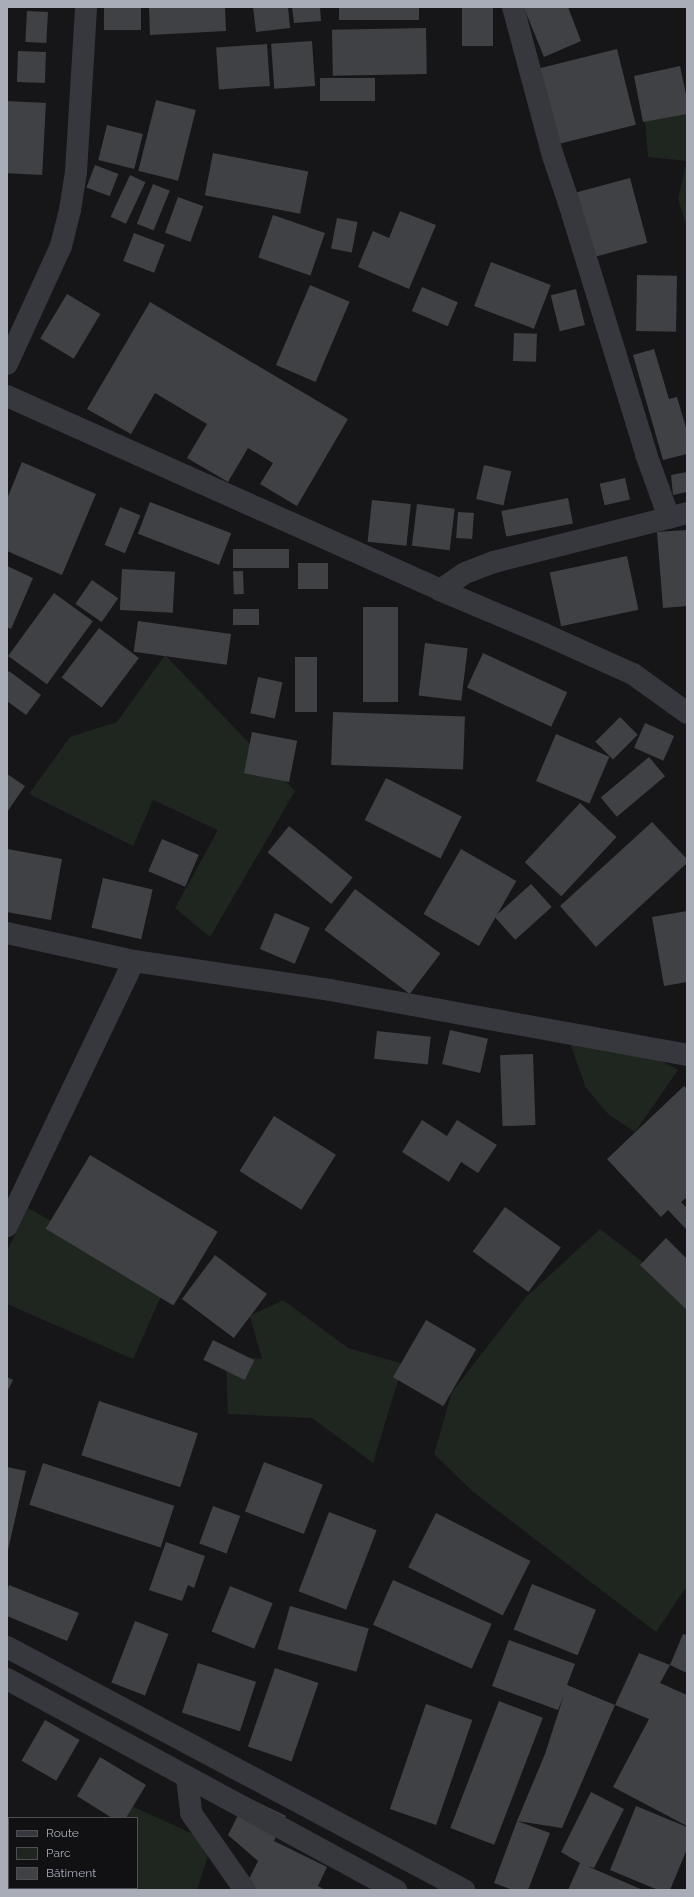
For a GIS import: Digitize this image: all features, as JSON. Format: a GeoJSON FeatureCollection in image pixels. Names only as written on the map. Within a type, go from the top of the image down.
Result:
{"type":"FeatureCollection","features":[{"type":"Feature","properties":{"kind":"street"},"geometry":{"type":"LineString","coordinates":[[7,364],[61,246],[70,210],[76,172],[86,7]]}},
{"type":"Feature","properties":{"kind":"street"},"geometry":{"type":"LineString","coordinates":[[440,590],[465,573],[494,562],[678,515],[646,454],[569,203],[552,156],[513,7]]}},
{"type":"Feature","properties":{"kind":"street"},"geometry":{"type":"LineString","coordinates":[[7,396],[440,590],[633,674],[687,713]]}},
{"type":"Feature","properties":{"kind":"street"},"geometry":{"type":"LineString","coordinates":[[7,933],[134,961],[330,990],[687,1055]]}},
{"type":"Feature","properties":{"kind":"street"},"geometry":{"type":"LineString","coordinates":[[7,1226],[134,961]]}},
{"type":"Feature","properties":{"kind":"street"},"geometry":{"type":"LineString","coordinates":[[7,1647],[464,1890]]}},
{"type":"Feature","properties":{"kind":"street"},"geometry":{"type":"LineString","coordinates":[[7,1679],[396,1890]]}},
{"type":"Feature","properties":{"kind":"street"},"geometry":{"type":"LineString","coordinates":[[187,1778],[192,1813],[245,1890]]}},
{"type":"Feature","properties":{"kind":"green space"},"geometry":{"type":"Polygon","coordinates":[[[687,107],[687,161],[648,157],[645,120],[687,107]]]}},
{"type":"Feature","properties":{"kind":"green space"},"geometry":{"type":"Polygon","coordinates":[[[687,161],[687,227],[678,199],[687,161]]]}},
{"type":"Feature","properties":{"kind":"green space"},"geometry":{"type":"Polygon","coordinates":[[[165,655],[295,791],[210,937],[175,908],[218,830],[153,800],[133,846],[29,794],[70,737],[117,722],[165,655]]]}},
{"type":"Feature","properties":{"kind":"green space"},"geometry":{"type":"Polygon","coordinates":[[[570,1043],[645,1052],[678,1070],[635,1132],[609,1115],[586,1088],[570,1043]]]}},
{"type":"Feature","properties":{"kind":"green space"},"geometry":{"type":"Polygon","coordinates":[[[28,1208],[166,1285],[133,1359],[7,1304],[7,1251],[28,1208]]]}},
{"type":"Feature","properties":{"kind":"green space"},"geometry":{"type":"Polygon","coordinates":[[[600,1229],[687,1296],[687,1586],[656,1632],[472,1491],[434,1454],[452,1392],[525,1298],[600,1229]]]}},
{"type":"Feature","properties":{"kind":"green space"},"geometry":{"type":"Polygon","coordinates":[[[283,1300],[348,1348],[403,1364],[373,1463],[312,1418],[228,1414],[226,1354],[262,1359],[250,1316],[283,1300]]]}},
{"type":"Feature","properties":{"kind":"green space"},"geometry":{"type":"Polygon","coordinates":[[[132,1806],[212,1843],[197,1890],[98,1890],[138,1889],[138,1817],[127,1817],[132,1806]]]}},
{"type":"Feature","properties":{"kind":"building"},"geometry":{"type":"Polygon","coordinates":[[[104,7],[141,7],[141,30],[104,30],[104,7]]]}},
{"type":"Feature","properties":{"kind":"building"},"geometry":{"type":"Polygon","coordinates":[[[149,7],[225,7],[226,31],[150,35],[149,7]]]}},
{"type":"Feature","properties":{"kind":"building"},"geometry":{"type":"Polygon","coordinates":[[[253,7],[288,7],[290,28],[256,32],[253,7]]]}},
{"type":"Feature","properties":{"kind":"building"},"geometry":{"type":"Polygon","coordinates":[[[292,7],[320,7],[321,21],[294,23],[292,7]]]}},
{"type":"Feature","properties":{"kind":"building"},"geometry":{"type":"Polygon","coordinates":[[[339,7],[419,7],[419,20],[339,20],[339,7]]]}},
{"type":"Feature","properties":{"kind":"building"},"geometry":{"type":"Polygon","coordinates":[[[462,7],[493,7],[493,46],[462,46],[462,7]]]}},
{"type":"Feature","properties":{"kind":"building"},"geometry":{"type":"Polygon","coordinates":[[[568,7],[581,41],[544,57],[524,8],[568,7]]]}},
{"type":"Feature","properties":{"kind":"building"},"geometry":{"type":"Polygon","coordinates":[[[27,11],[48,12],[46,43],[25,42],[27,11]]]}},
{"type":"Feature","properties":{"kind":"building"},"geometry":{"type":"Polygon","coordinates":[[[426,28],[427,74],[333,76],[332,30],[426,28]]]}},
{"type":"Feature","properties":{"kind":"building"},"geometry":{"type":"Polygon","coordinates":[[[312,41],[315,86],[274,89],[271,44],[312,41]]]}},
{"type":"Feature","properties":{"kind":"building"},"geometry":{"type":"Polygon","coordinates":[[[267,44],[270,86],[219,89],[216,48],[267,44]]]}},
{"type":"Feature","properties":{"kind":"building"},"geometry":{"type":"Polygon","coordinates":[[[617,49],[636,125],[555,145],[536,69],[617,49]]]}},
{"type":"Feature","properties":{"kind":"building"},"geometry":{"type":"Polygon","coordinates":[[[18,51],[46,52],[45,83],[17,82],[18,51]]]}},
{"type":"Feature","properties":{"kind":"building"},"geometry":{"type":"Polygon","coordinates":[[[680,66],[687,99],[687,114],[643,122],[634,76],[680,66]]]}},
{"type":"Feature","properties":{"kind":"building"},"geometry":{"type":"Polygon","coordinates":[[[320,78],[375,78],[375,101],[320,101],[320,78]]]}},
{"type":"Feature","properties":{"kind":"building"},"geometry":{"type":"Polygon","coordinates":[[[156,100],[196,110],[178,181],[138,171],[156,100]]]}},
{"type":"Feature","properties":{"kind":"building"},"geometry":{"type":"Polygon","coordinates":[[[7,101],[46,103],[42,175],[7,173],[7,101]]]}},
{"type":"Feature","properties":{"kind":"building"},"geometry":{"type":"Polygon","coordinates":[[[107,125],[143,134],[134,169],[98,160],[107,125]]]}},
{"type":"Feature","properties":{"kind":"building"},"geometry":{"type":"Polygon","coordinates":[[[213,153],[308,172],[300,214],[205,195],[213,153]]]}},
{"type":"Feature","properties":{"kind":"building"},"geometry":{"type":"Polygon","coordinates":[[[95,165],[118,174],[110,196],[86,187],[95,165]]]}},
{"type":"Feature","properties":{"kind":"building"},"geometry":{"type":"Polygon","coordinates":[[[130,175],[145,182],[126,224],[111,217],[130,175]]]}},
{"type":"Feature","properties":{"kind":"building"},"geometry":{"type":"Polygon","coordinates":[[[630,178],[647,243],[594,257],[577,192],[630,178]]]}},
{"type":"Feature","properties":{"kind":"building"},"geometry":{"type":"Polygon","coordinates":[[[153,184],[170,191],[154,231],[137,224],[153,184]]]}},
{"type":"Feature","properties":{"kind":"building"},"geometry":{"type":"Polygon","coordinates":[[[178,197],[203,206],[190,242],[165,233],[178,197]]]}},
{"type":"Feature","properties":{"kind":"building"},"geometry":{"type":"Polygon","coordinates":[[[400,211],[436,225],[409,289],[358,267],[373,231],[389,238],[400,211]]]}},
{"type":"Feature","properties":{"kind":"building"},"geometry":{"type":"Polygon","coordinates":[[[273,215],[325,233],[310,275],[258,258],[273,215]]]}},
{"type":"Feature","properties":{"kind":"building"},"geometry":{"type":"Polygon","coordinates":[[[337,218],[358,222],[352,252],[331,248],[337,218]]]}},
{"type":"Feature","properties":{"kind":"building"},"geometry":{"type":"Polygon","coordinates":[[[134,233],[165,245],[154,273],[123,261],[134,233]]]}},
{"type":"Feature","properties":{"kind":"building"},"geometry":{"type":"Polygon","coordinates":[[[491,262],[551,285],[534,329],[474,306],[491,262]]]}},
{"type":"Feature","properties":{"kind":"building"},"geometry":{"type":"Polygon","coordinates":[[[637,275],[677,276],[676,332],[636,331],[637,275]]]}},
{"type":"Feature","properties":{"kind":"building"},"geometry":{"type":"Polygon","coordinates":[[[310,285],[350,302],[316,382],[276,365],[310,285]]]}},
{"type":"Feature","properties":{"kind":"building"},"geometry":{"type":"Polygon","coordinates":[[[422,287],[458,302],[448,326],[412,311],[422,287]]]}},
{"type":"Feature","properties":{"kind":"building"},"geometry":{"type":"Polygon","coordinates":[[[576,289],[585,325],[560,331],[551,295],[576,289]]]}},
{"type":"Feature","properties":{"kind":"building"},"geometry":{"type":"Polygon","coordinates":[[[67,294],[100,314],[74,359],[40,339],[67,294]]]}},
{"type":"Feature","properties":{"kind":"building"},"geometry":{"type":"Polygon","coordinates":[[[150,302],[348,419],[297,506],[260,484],[273,463],[248,448],[228,482],[187,458],[207,424],[155,393],[131,434],[87,409],[150,302]]]}},
{"type":"Feature","properties":{"kind":"building"},"geometry":{"type":"Polygon","coordinates":[[[514,333],[537,334],[536,362],[513,361],[514,333]]]}},
{"type":"Feature","properties":{"kind":"building"},"geometry":{"type":"Polygon","coordinates":[[[654,349],[669,399],[677,397],[687,431],[687,454],[663,460],[633,355],[654,349]]]}},
{"type":"Feature","properties":{"kind":"building"},"geometry":{"type":"Polygon","coordinates":[[[22,462],[96,494],[62,575],[7,551],[7,499],[22,462]]]}},
{"type":"Feature","properties":{"kind":"building"},"geometry":{"type":"Polygon","coordinates":[[[484,465],[511,471],[503,505],[476,499],[484,465]]]}},
{"type":"Feature","properties":{"kind":"building"},"geometry":{"type":"Polygon","coordinates":[[[687,472],[687,492],[673,495],[671,475],[687,472]]]}},
{"type":"Feature","properties":{"kind":"building"},"geometry":{"type":"Polygon","coordinates":[[[625,478],[630,499],[605,505],[600,484],[625,478]]]}},
{"type":"Feature","properties":{"kind":"building"},"geometry":{"type":"Polygon","coordinates":[[[568,498],[573,524],[506,536],[501,511],[568,498]]]}},
{"type":"Feature","properties":{"kind":"building"},"geometry":{"type":"Polygon","coordinates":[[[372,500],[411,504],[406,546],[368,542],[372,500]]]}},
{"type":"Feature","properties":{"kind":"building"},"geometry":{"type":"Polygon","coordinates":[[[150,502],[231,533],[219,565],[138,534],[150,502]]]}},
{"type":"Feature","properties":{"kind":"building"},"geometry":{"type":"Polygon","coordinates":[[[417,504],[455,509],[450,550],[412,546],[417,504]]]}},
{"type":"Feature","properties":{"kind":"building"},"geometry":{"type":"Polygon","coordinates":[[[120,507],[140,515],[125,553],[105,545],[120,507]]]}},
{"type":"Feature","properties":{"kind":"building"},"geometry":{"type":"Polygon","coordinates":[[[458,512],[474,513],[472,539],[456,538],[458,512]]]}},
{"type":"Feature","properties":{"kind":"building"},"geometry":{"type":"Polygon","coordinates":[[[687,530],[687,606],[663,608],[657,532],[687,530]]]}},
{"type":"Feature","properties":{"kind":"building"},"geometry":{"type":"Polygon","coordinates":[[[233,549],[289,549],[289,568],[233,568],[233,549]]]}},
{"type":"Feature","properties":{"kind":"building"},"geometry":{"type":"Polygon","coordinates":[[[627,556],[638,610],[561,626],[550,572],[627,556]]]}},
{"type":"Feature","properties":{"kind":"building"},"geometry":{"type":"Polygon","coordinates":[[[298,563],[328,563],[328,589],[298,589],[298,563]]]}},
{"type":"Feature","properties":{"kind":"building"},"geometry":{"type":"Polygon","coordinates":[[[7,566],[33,578],[11,629],[7,627],[7,566]]]}},
{"type":"Feature","properties":{"kind":"building"},"geometry":{"type":"Polygon","coordinates":[[[122,569],[175,572],[173,613],[120,610],[122,569]]]}},
{"type":"Feature","properties":{"kind":"building"},"geometry":{"type":"Polygon","coordinates":[[[233,571],[243,571],[244,594],[234,594],[233,571]]]}},
{"type":"Feature","properties":{"kind":"building"},"geometry":{"type":"Polygon","coordinates":[[[92,580],[118,598],[102,622],[75,604],[92,580]]]}},
{"type":"Feature","properties":{"kind":"building"},"geometry":{"type":"Polygon","coordinates":[[[54,593],[93,621],[47,684],[8,656],[54,593]]]}},
{"type":"Feature","properties":{"kind":"building"},"geometry":{"type":"Polygon","coordinates":[[[363,607],[398,607],[398,702],[363,702],[363,607]]]}},
{"type":"Feature","properties":{"kind":"building"},"geometry":{"type":"Polygon","coordinates":[[[233,609],[259,609],[259,625],[233,625],[233,609]]]}},
{"type":"Feature","properties":{"kind":"building"},"geometry":{"type":"Polygon","coordinates":[[[138,621],[231,634],[227,665],[134,652],[138,621]]]}},
{"type":"Feature","properties":{"kind":"building"},"geometry":{"type":"Polygon","coordinates":[[[99,628],[139,658],[102,708],[62,678],[99,628]]]}},
{"type":"Feature","properties":{"kind":"building"},"geometry":{"type":"Polygon","coordinates":[[[425,643],[468,648],[461,701],[419,696],[425,643]]]}},
{"type":"Feature","properties":{"kind":"building"},"geometry":{"type":"Polygon","coordinates":[[[483,653],[567,692],[551,727],[467,687],[483,653]]]}},
{"type":"Feature","properties":{"kind":"building"},"geometry":{"type":"Polygon","coordinates":[[[295,657],[317,657],[317,712],[295,712],[295,657]]]}},
{"type":"Feature","properties":{"kind":"building"},"geometry":{"type":"Polygon","coordinates":[[[9,671],[41,695],[26,715],[7,701],[7,674],[9,671]]]}},
{"type":"Feature","properties":{"kind":"building"},"geometry":{"type":"Polygon","coordinates":[[[258,677],[282,682],[275,718],[250,713],[258,677]]]}},
{"type":"Feature","properties":{"kind":"building"},"geometry":{"type":"Polygon","coordinates":[[[333,712],[465,717],[463,770],[331,765],[333,712]]]}},
{"type":"Feature","properties":{"kind":"building"},"geometry":{"type":"Polygon","coordinates":[[[620,717],[638,735],[613,759],[595,742],[620,717]]]}},
{"type":"Feature","properties":{"kind":"building"},"geometry":{"type":"Polygon","coordinates":[[[645,723],[674,736],[663,761],[634,748],[645,723]]]}},
{"type":"Feature","properties":{"kind":"building"},"geometry":{"type":"Polygon","coordinates":[[[252,732],[297,741],[289,782],[244,773],[252,732]]]}},
{"type":"Feature","properties":{"kind":"building"},"geometry":{"type":"Polygon","coordinates":[[[556,734],[609,757],[589,804],[536,781],[556,734]]]}},
{"type":"Feature","properties":{"kind":"building"},"geometry":{"type":"Polygon","coordinates":[[[649,757],[665,776],[617,817],[601,797],[649,757]]]}},
{"type":"Feature","properties":{"kind":"building"},"geometry":{"type":"Polygon","coordinates":[[[7,774],[25,786],[7,812],[7,774]]]}},
{"type":"Feature","properties":{"kind":"building"},"geometry":{"type":"Polygon","coordinates":[[[386,778],[462,817],[440,858],[365,820],[386,778]]]}},
{"type":"Feature","properties":{"kind":"building"},"geometry":{"type":"Polygon","coordinates":[[[580,803],[617,837],[561,896],[525,862],[580,803]]]}},
{"type":"Feature","properties":{"kind":"building"},"geometry":{"type":"Polygon","coordinates":[[[652,822],[687,859],[687,863],[596,947],[560,906],[652,822]]]}},
{"type":"Feature","properties":{"kind":"building"},"geometry":{"type":"Polygon","coordinates":[[[289,826],[353,878],[331,904],[268,852],[289,826]]]}},
{"type":"Feature","properties":{"kind":"building"},"geometry":{"type":"Polygon","coordinates":[[[162,839],[199,855],[185,887],[148,871],[162,839]]]}},
{"type":"Feature","properties":{"kind":"building"},"geometry":{"type":"Polygon","coordinates":[[[7,849],[62,859],[51,920],[7,912],[7,849]]]}},
{"type":"Feature","properties":{"kind":"building"},"geometry":{"type":"Polygon","coordinates":[[[461,849],[516,881],[479,946],[424,914],[461,849]]]}},
{"type":"Feature","properties":{"kind":"building"},"geometry":{"type":"Polygon","coordinates":[[[103,878],[153,889],[141,939],[92,928],[103,878]]]}},
{"type":"Feature","properties":{"kind":"building"},"geometry":{"type":"Polygon","coordinates":[[[531,884],[552,907],[515,940],[495,917],[531,884]]]}},
{"type":"Feature","properties":{"kind":"building"},"geometry":{"type":"Polygon","coordinates":[[[355,889],[440,953],[410,994],[324,930],[355,889]]]}},
{"type":"Feature","properties":{"kind":"building"},"geometry":{"type":"Polygon","coordinates":[[[687,911],[687,982],[664,986],[652,917],[687,911]]]}},
{"type":"Feature","properties":{"kind":"building"},"geometry":{"type":"Polygon","coordinates":[[[275,913],[310,928],[295,964],[260,949],[275,913]]]}},
{"type":"Feature","properties":{"kind":"building"},"geometry":{"type":"Polygon","coordinates":[[[450,1030],[488,1039],[480,1073],[442,1064],[450,1030]]]}},
{"type":"Feature","properties":{"kind":"building"},"geometry":{"type":"Polygon","coordinates":[[[377,1031],[431,1037],[428,1064],[374,1059],[377,1031]]]}},
{"type":"Feature","properties":{"kind":"building"},"geometry":{"type":"Polygon","coordinates":[[[533,1054],[535,1125],[502,1126],[500,1055],[533,1054]]]}},
{"type":"Feature","properties":{"kind":"building"},"geometry":{"type":"Polygon","coordinates":[[[684,1086],[687,1089],[687,1197],[681,1202],[687,1208],[687,1230],[668,1210],[661,1217],[607,1159],[684,1086]]]}},
{"type":"Feature","properties":{"kind":"building"},"geometry":{"type":"Polygon","coordinates":[[[274,1116],[336,1155],[301,1210],[240,1171],[274,1116]]]}},
{"type":"Feature","properties":{"kind":"building"},"geometry":{"type":"Polygon","coordinates":[[[422,1120],[447,1136],[457,1120],[497,1145],[478,1173],[461,1162],[449,1182],[402,1152],[422,1120]]]}},
{"type":"Feature","properties":{"kind":"building"},"geometry":{"type":"Polygon","coordinates":[[[90,1155],[218,1232],[173,1305],[46,1229],[90,1155]]]}},
{"type":"Feature","properties":{"kind":"building"},"geometry":{"type":"Polygon","coordinates":[[[505,1207],[561,1248],[528,1292],[473,1251],[505,1207]]]}},
{"type":"Feature","properties":{"kind":"building"},"geometry":{"type":"Polygon","coordinates":[[[666,1238],[687,1259],[687,1310],[640,1265],[666,1238]]]}},
{"type":"Feature","properties":{"kind":"building"},"geometry":{"type":"Polygon","coordinates":[[[215,1255],[267,1294],[234,1338],[182,1299],[215,1255]]]}},
{"type":"Feature","properties":{"kind":"building"},"geometry":{"type":"Polygon","coordinates":[[[426,1320],[476,1349],[443,1406],[393,1377],[426,1320]]]}},
{"type":"Feature","properties":{"kind":"building"},"geometry":{"type":"Polygon","coordinates":[[[213,1340],[254,1360],[245,1380],[203,1360],[213,1340]]]}},
{"type":"Feature","properties":{"kind":"building"},"geometry":{"type":"Polygon","coordinates":[[[7,1377],[13,1380],[7,1392],[7,1377]]]}},
{"type":"Feature","properties":{"kind":"building"},"geometry":{"type":"Polygon","coordinates":[[[99,1401],[198,1433],[180,1487],[81,1455],[99,1401]]]}},
{"type":"Feature","properties":{"kind":"building"},"geometry":{"type":"Polygon","coordinates":[[[264,1462],[323,1485],[304,1534],[245,1511],[264,1462]]]}},
{"type":"Feature","properties":{"kind":"building"},"geometry":{"type":"Polygon","coordinates":[[[43,1463],[174,1506],[161,1547],[29,1505],[43,1463]]]}},
{"type":"Feature","properties":{"kind":"building"},"geometry":{"type":"Polygon","coordinates":[[[7,1467],[26,1471],[8,1550],[7,1550],[7,1467]]]}},
{"type":"Feature","properties":{"kind":"building"},"geometry":{"type":"Polygon","coordinates":[[[213,1506],[240,1516],[227,1554],[199,1544],[213,1506]]]}},
{"type":"Feature","properties":{"kind":"building"},"geometry":{"type":"Polygon","coordinates":[[[329,1512],[377,1530],[346,1610],[299,1591],[329,1512]]]}},
{"type":"Feature","properties":{"kind":"building"},"geometry":{"type":"Polygon","coordinates":[[[436,1513],[530,1561],[503,1615],[408,1567],[436,1513]]]}},
{"type":"Feature","properties":{"kind":"building"},"geometry":{"type":"Polygon","coordinates":[[[166,1542],[205,1556],[194,1588],[188,1585],[182,1601],[149,1590],[166,1542]]]}},
{"type":"Feature","properties":{"kind":"building"},"geometry":{"type":"Polygon","coordinates":[[[393,1580],[492,1624],[472,1669],[373,1625],[393,1580]]]}},
{"type":"Feature","properties":{"kind":"building"},"geometry":{"type":"Polygon","coordinates":[[[532,1584],[596,1610],[578,1655],[514,1629],[532,1584]]]}},
{"type":"Feature","properties":{"kind":"building"},"geometry":{"type":"Polygon","coordinates":[[[9,1585],[79,1613],[67,1641],[7,1616],[7,1591],[9,1585]]]}},
{"type":"Feature","properties":{"kind":"building"},"geometry":{"type":"Polygon","coordinates":[[[230,1586],[273,1603],[254,1649],[212,1631],[230,1586]]]}},
{"type":"Feature","properties":{"kind":"building"},"geometry":{"type":"Polygon","coordinates":[[[290,1606],[369,1629],[356,1672],[278,1649],[290,1606]]]}},
{"type":"Feature","properties":{"kind":"building"},"geometry":{"type":"Polygon","coordinates":[[[135,1621],[169,1634],[145,1696],[111,1683],[135,1621]]]}},
{"type":"Feature","properties":{"kind":"building"},"geometry":{"type":"Polygon","coordinates":[[[683,1634],[687,1635],[687,1673],[670,1665],[683,1634]]]}},
{"type":"Feature","properties":{"kind":"building"},"geometry":{"type":"Polygon","coordinates":[[[509,1640],[575,1664],[567,1685],[615,1705],[562,1828],[517,1821],[545,1754],[564,1695],[558,1710],[492,1686],[509,1640]]]}},
{"type":"Feature","properties":{"kind":"building"},"geometry":{"type":"Polygon","coordinates":[[[639,1653],[670,1665],[660,1683],[687,1695],[687,1826],[613,1787],[649,1719],[615,1705],[639,1653]]]}},
{"type":"Feature","properties":{"kind":"building"},"geometry":{"type":"Polygon","coordinates":[[[198,1663],[256,1682],[240,1731],[182,1712],[198,1663]]]}},
{"type":"Feature","properties":{"kind":"building"},"geometry":{"type":"Polygon","coordinates":[[[275,1668],[318,1683],[291,1761],[248,1746],[275,1668]]]}},
{"type":"Feature","properties":{"kind":"building"},"geometry":{"type":"Polygon","coordinates":[[[499,1701],[543,1718],[494,1845],[450,1828],[499,1701]]]}},
{"type":"Feature","properties":{"kind":"building"},"geometry":{"type":"Polygon","coordinates":[[[426,1704],[472,1720],[436,1825],[390,1809],[426,1704]]]}},
{"type":"Feature","properties":{"kind":"building"},"geometry":{"type":"Polygon","coordinates":[[[45,1720],[80,1740],[56,1781],[22,1761],[45,1720]]]}},
{"type":"Feature","properties":{"kind":"building"},"geometry":{"type":"Polygon","coordinates":[[[100,1757],[146,1785],[127,1817],[110,1817],[77,1796],[100,1757]]]}},
{"type":"Feature","properties":{"kind":"building"},"geometry":{"type":"Polygon","coordinates":[[[591,1792],[624,1809],[594,1868],[587,1866],[643,1890],[568,1890],[580,1863],[561,1852],[591,1792]]]}},
{"type":"Feature","properties":{"kind":"building"},"geometry":{"type":"Polygon","coordinates":[[[247,1797],[286,1816],[274,1841],[327,1867],[318,1886],[325,1890],[255,1890],[248,1881],[258,1861],[228,1835],[247,1797]]]}},
{"type":"Feature","properties":{"kind":"building"},"geometry":{"type":"Polygon","coordinates":[[[636,1806],[687,1827],[687,1849],[670,1890],[658,1890],[610,1870],[636,1806]]]}},
{"type":"Feature","properties":{"kind":"building"},"geometry":{"type":"Polygon","coordinates":[[[517,1821],[550,1833],[528,1890],[513,1890],[494,1883],[517,1821]]]}},
{"type":"Feature","properties":{"kind":"building"},"geometry":{"type":"Polygon","coordinates":[[[63,1889],[100,1889],[100,1890],[63,1889]]]}}]}
